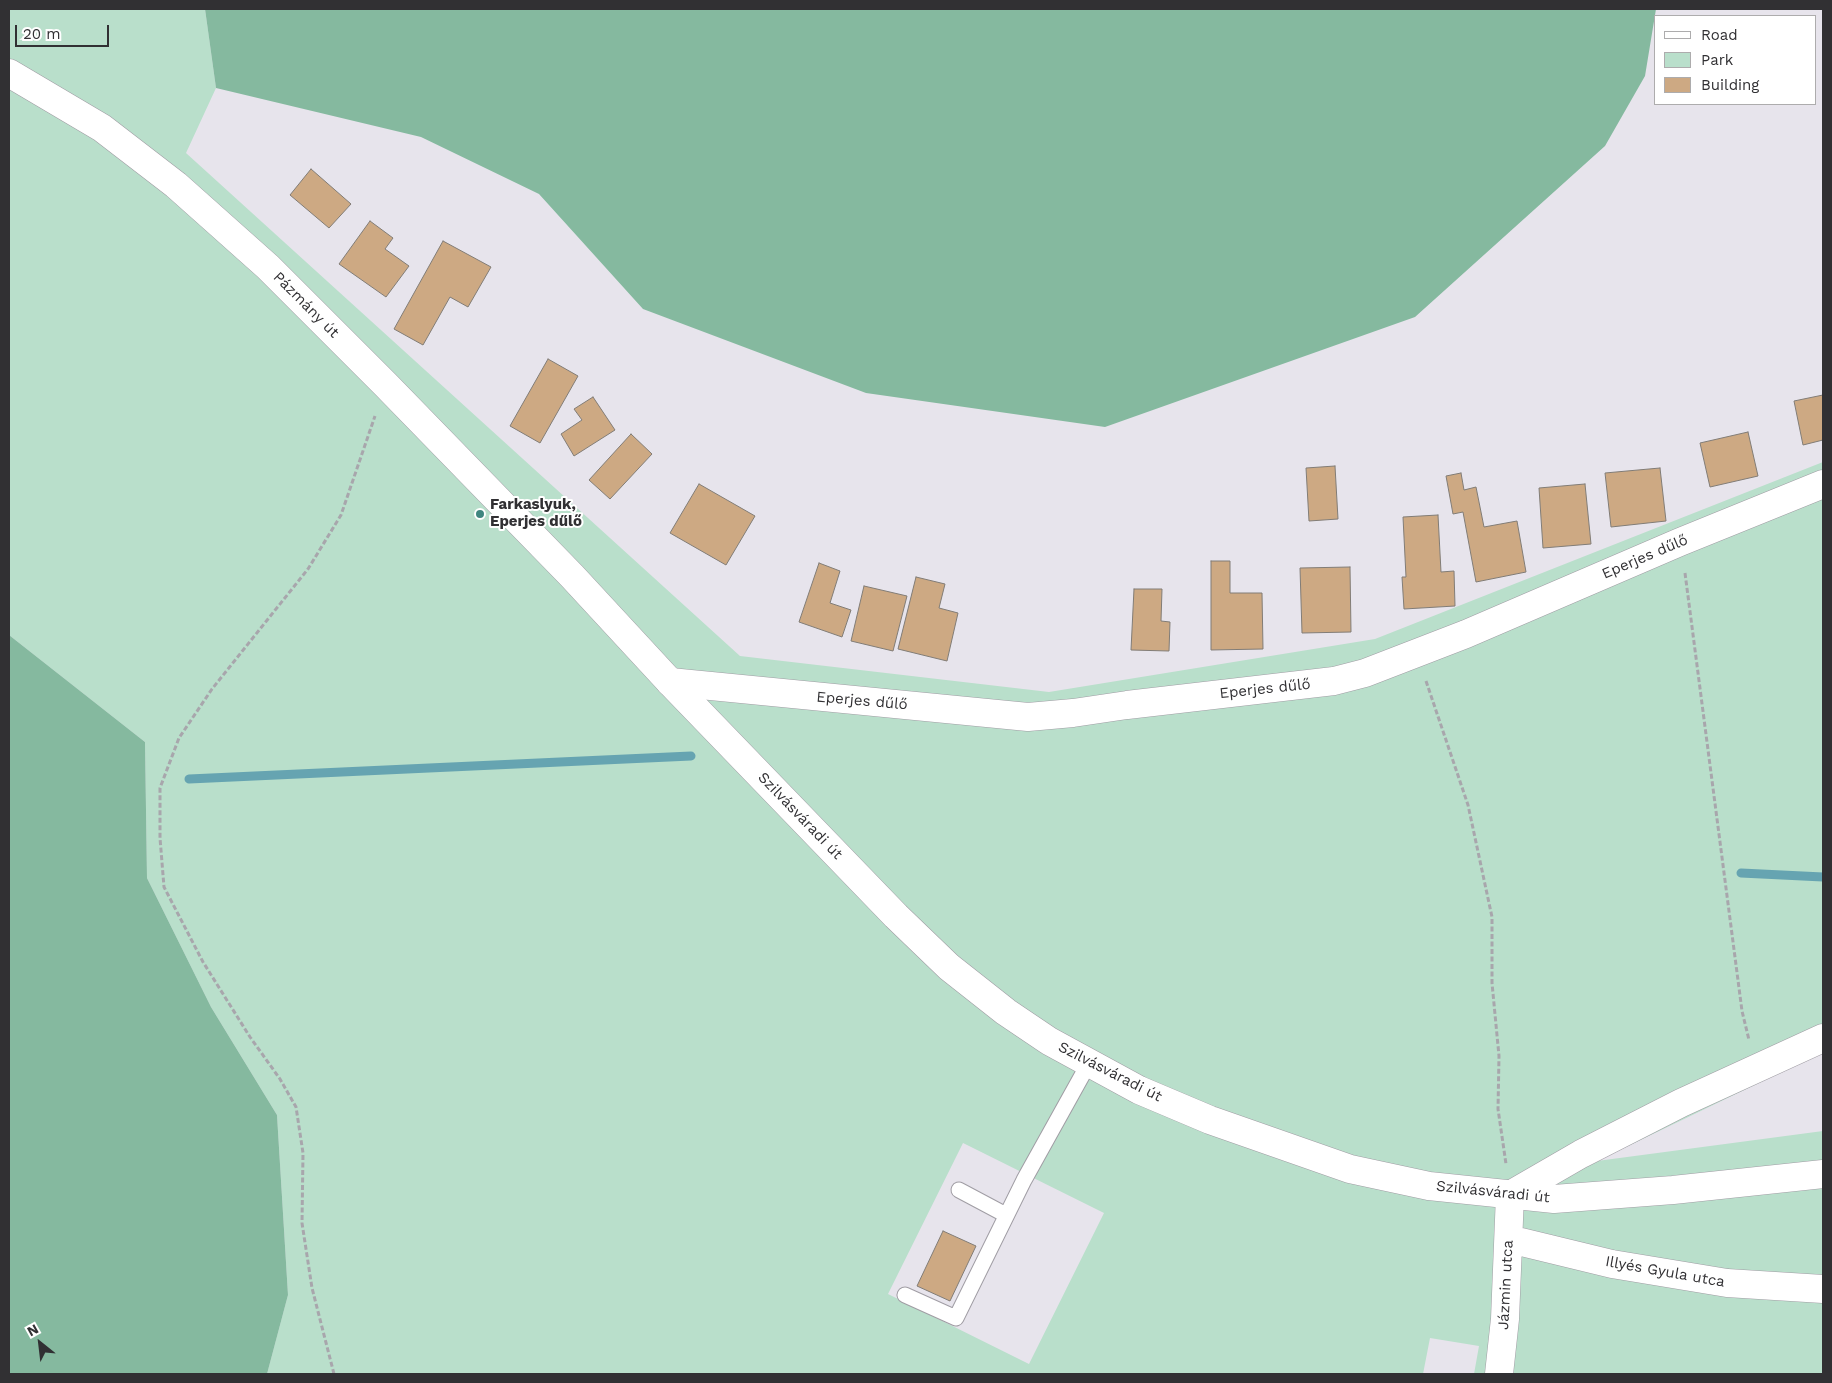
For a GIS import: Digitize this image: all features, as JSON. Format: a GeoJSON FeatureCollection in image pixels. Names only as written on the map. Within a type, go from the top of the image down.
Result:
{"type":"FeatureCollection","features":[{"type":"Feature","properties":{"kind":"main road","name":"Pázmány út"},"geometry":{"type":"LineString","coordinates":[[9,73],[102,128],[176,185],[268,268],[386,385],[572,576]]}},
{"type":"Feature","properties":{"kind":"main road","name":"Eperjes dűlő"},"geometry":{"type":"LineString","coordinates":[[670,682],[1028,717],[1334,681],[1365,673],[1466,634],[1680,542],[1823,484]]}},
{"type":"Feature","properties":{"kind":"main road","name":"Szilvásváradi út"},"geometry":{"type":"LineString","coordinates":[[572,576],[670,682],[896,916],[949,967],[1006,1012],[1049,1041],[1139,1090],[1210,1120],[1350,1169],[1429,1186],[1554,1199],[1673,1190],[1823,1174]]}},
{"type":"Feature","properties":{"kind":"main road"},"geometry":{"type":"LineString","coordinates":[[1510,1195],[1582,1154],[1681,1104],[1823,1038]]}},
{"type":"Feature","properties":{"kind":"main road","name":"Jázmin utca"},"geometry":{"type":"LineString","coordinates":[[1499,1374],[1506,1319],[1510,1195]]}},
{"type":"Feature","properties":{"kind":"main road","name":"Illyés Gyula utca"},"geometry":{"type":"LineString","coordinates":[[1509,1239],[1612,1264],[1718,1282],[1823,1289]]}},
{"type":"Feature","properties":{"kind":"lane"},"geometry":{"type":"LineString","coordinates":[[905,1295],[956,1318],[1024,1180],[1089,1063]]}},
{"type":"Feature","properties":{"kind":"lane"},"geometry":{"type":"LineString","coordinates":[[958,1190],[1006,1215]]}},
{"type":"Feature","properties":{"kind":"path"},"geometry":{"type":"LineString","coordinates":[[334,1374],[312,1288],[302,1224],[303,1153],[296,1107],[280,1079],[250,1037],[203,962],[164,887],[160,838],[160,788],[179,738],[212,689],[308,568],[341,515],[386,385]]}},
{"type":"Feature","properties":{"kind":"path"},"geometry":{"type":"LineString","coordinates":[[1680,542],[1742,1011],[1756,1070]]}},
{"type":"Feature","properties":{"kind":"path"},"geometry":{"type":"LineString","coordinates":[[1416,653],[1468,805],[1492,918],[1492,982],[1499,1056],[1498,1109],[1510,1195]]}},
{"type":"Feature","properties":{"kind":"green space"},"geometry":{"type":"Polygon","coordinates":[[[9,9],[205,9],[216,88],[186,153],[740,656],[1049,692],[1375,639],[1823,462],[1823,1052],[1597,1161],[1823,1131],[1823,1374],[1474,1374],[1479,1346],[1430,1338],[1423,1374],[267,1374],[288,1295],[277,1115],[211,1007],[147,878],[145,742],[9,635],[9,9]],[[963,1143],[888,1294],[1029,1364],[1104,1213],[963,1143]]]}},
{"type":"Feature","properties":{"kind":"green space"},"geometry":{"type":"Polygon","coordinates":[[[205,9],[1656,9],[1645,76],[1605,146],[1415,317],[1105,427],[866,393],[643,309],[539,194],[421,137],[216,88],[205,9]]]}},
{"type":"Feature","properties":{"kind":"green space"},"geometry":{"type":"Polygon","coordinates":[[[9,635],[145,742],[147,878],[211,1007],[277,1115],[288,1295],[267,1374],[9,1374],[9,635]]]}},
{"type":"Feature","properties":{"kind":"building"},"geometry":{"type":"Polygon","coordinates":[[[311,169],[351,204],[329,228],[290,195],[311,169]]]}},
{"type":"Feature","properties":{"kind":"building"},"geometry":{"type":"Polygon","coordinates":[[[370,221],[393,238],[385,249],[409,266],[386,297],[339,264],[370,221]]]}},
{"type":"Feature","properties":{"kind":"building"},"geometry":{"type":"Polygon","coordinates":[[[443,241],[491,267],[468,307],[450,297],[423,345],[394,329],[443,241]]]}},
{"type":"Feature","properties":{"kind":"building"},"geometry":{"type":"Polygon","coordinates":[[[548,359],[578,376],[540,443],[510,426],[548,359]]]}},
{"type":"Feature","properties":{"kind":"building"},"geometry":{"type":"Polygon","coordinates":[[[1823,395],[1823,440],[1803,445],[1794,401],[1823,395]]]}},
{"type":"Feature","properties":{"kind":"building"},"geometry":{"type":"Polygon","coordinates":[[[593,397],[615,430],[574,456],[561,434],[582,420],[574,409],[593,397]]]}},
{"type":"Feature","properties":{"kind":"building"},"geometry":{"type":"Polygon","coordinates":[[[1748,432],[1758,476],[1710,487],[1700,443],[1748,432]]]}},
{"type":"Feature","properties":{"kind":"building"},"geometry":{"type":"Polygon","coordinates":[[[631,434],[652,454],[610,499],[589,480],[631,434]]]}},
{"type":"Feature","properties":{"kind":"building"},"geometry":{"type":"Polygon","coordinates":[[[1335,466],[1338,519],[1309,521],[1306,468],[1335,466]]]}},
{"type":"Feature","properties":{"kind":"building"},"geometry":{"type":"Polygon","coordinates":[[[1660,468],[1666,521],[1611,527],[1605,473],[1660,468]]]}},
{"type":"Feature","properties":{"kind":"building"},"geometry":{"type":"Polygon","coordinates":[[[1461,473],[1464,490],[1476,487],[1484,527],[1517,521],[1526,572],[1476,582],[1463,512],[1453,514],[1446,476],[1461,473]]]}},
{"type":"Feature","properties":{"kind":"building"},"geometry":{"type":"Polygon","coordinates":[[[699,484],[755,516],[726,565],[670,533],[699,484]]]}},
{"type":"Feature","properties":{"kind":"building"},"geometry":{"type":"Polygon","coordinates":[[[1585,484],[1591,544],[1543,548],[1539,488],[1585,484]]]}},
{"type":"Feature","properties":{"kind":"building"},"geometry":{"type":"Polygon","coordinates":[[[1438,515],[1441,572],[1454,571],[1455,606],[1404,609],[1402,577],[1406,577],[1403,517],[1438,515]]]}},
{"type":"Feature","properties":{"kind":"building"},"geometry":{"type":"Polygon","coordinates":[[[1211,561],[1230,561],[1230,593],[1262,593],[1263,649],[1211,650],[1211,561]]]}},
{"type":"Feature","properties":{"kind":"building"},"geometry":{"type":"Polygon","coordinates":[[[819,563],[840,571],[830,603],[851,610],[842,637],[799,622],[819,563]]]}},
{"type":"Feature","properties":{"kind":"building"},"geometry":{"type":"Polygon","coordinates":[[[1350,567],[1351,632],[1302,633],[1300,568],[1350,567]]]}},
{"type":"Feature","properties":{"kind":"building"},"geometry":{"type":"Polygon","coordinates":[[[916,577],[945,584],[939,608],[958,613],[947,661],[898,649],[916,577]]]}},
{"type":"Feature","properties":{"kind":"building"},"geometry":{"type":"Polygon","coordinates":[[[864,586],[907,596],[893,651],[851,641],[864,586]]]}},
{"type":"Feature","properties":{"kind":"building"},"geometry":{"type":"Polygon","coordinates":[[[1134,589],[1162,589],[1161,621],[1170,622],[1169,651],[1131,650],[1134,589]]]}},
{"type":"Feature","properties":{"kind":"building"},"geometry":{"type":"Polygon","coordinates":[[[943,1231],[976,1246],[950,1301],[917,1286],[943,1231]]]}},
{"type":"Feature","properties":{"kind":"waterway"},"geometry":{"type":"LineString","coordinates":[[189,779],[691,756]]}},
{"type":"Feature","properties":{"kind":"waterway"},"geometry":{"type":"LineString","coordinates":[[1741,873],[1823,877]]}},
{"type":"Feature","properties":{"kind":"place","name":"Farkaslyuk, Eperjes dűlő"},"geometry":{"type":"Point","coordinates":[480,514]}}]}
